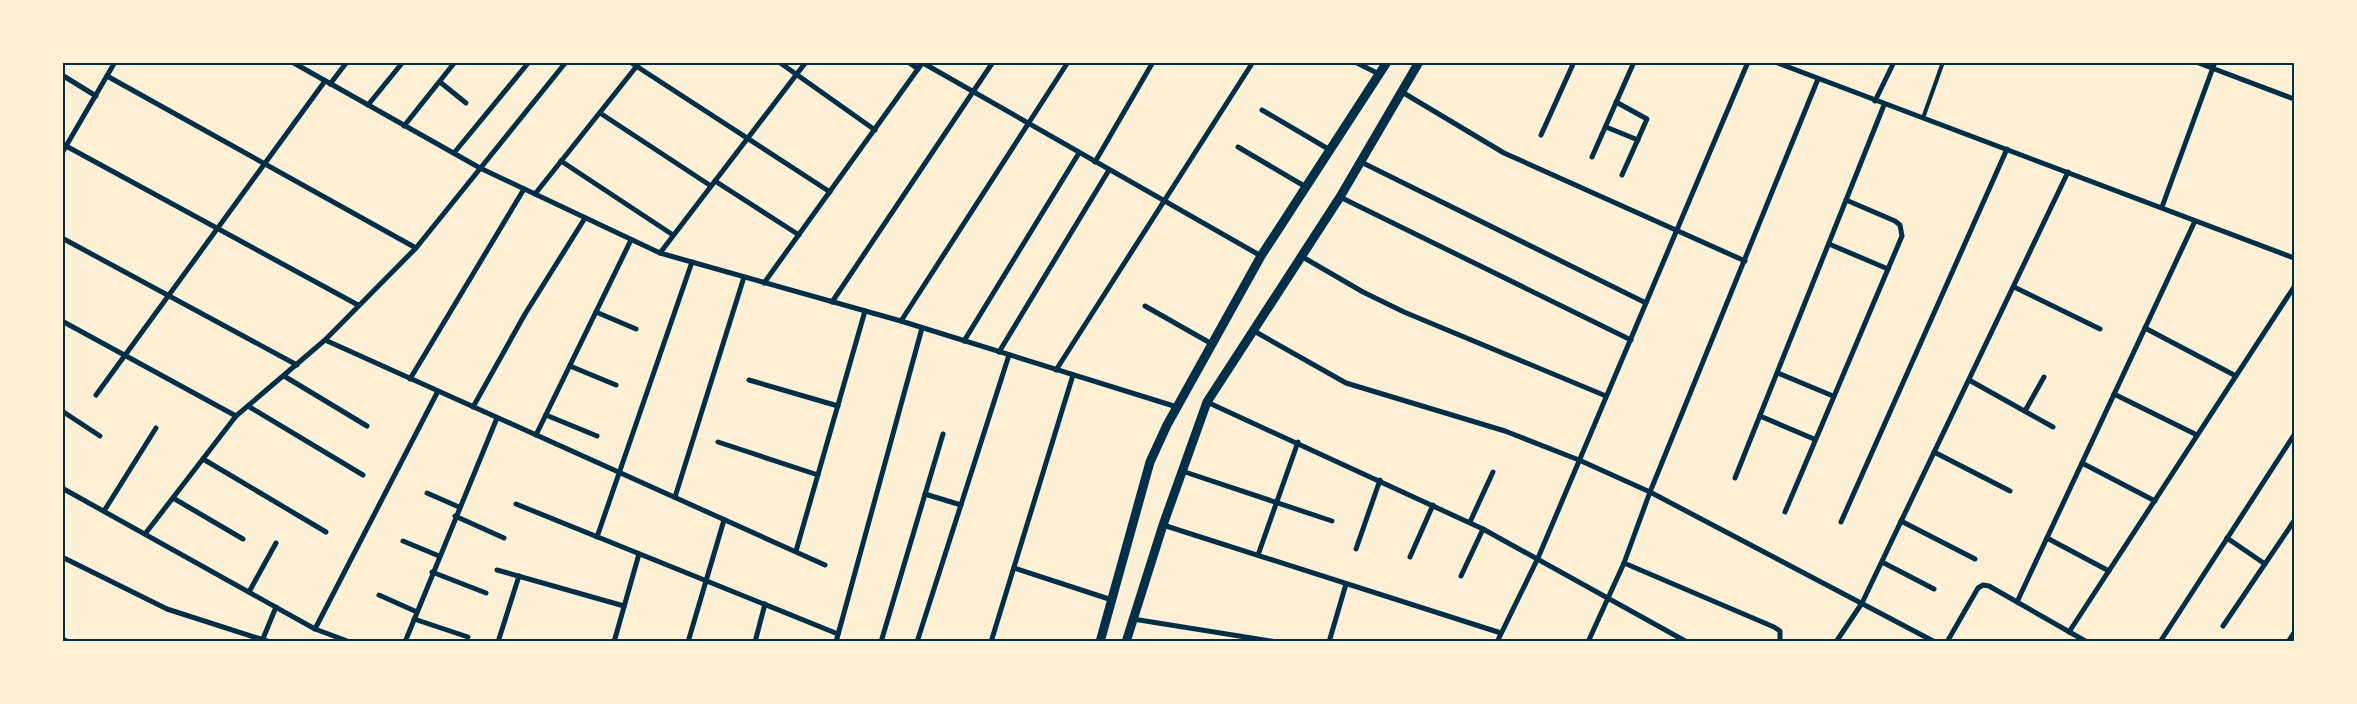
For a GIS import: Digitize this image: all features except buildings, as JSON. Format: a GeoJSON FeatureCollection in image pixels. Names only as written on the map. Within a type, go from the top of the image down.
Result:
{"type":"FeatureCollection","features":[{"type":"Feature","properties":{"kind":"street"},"geometry":{"type":"LineString","coordinates":[[62,153],[116,62]]}},
{"type":"Feature","properties":{"kind":"street"},"geometry":{"type":"LineString","coordinates":[[292,62],[480,168],[660,253],[865,311],[1177,407]]}},
{"type":"Feature","properties":{"kind":"street"},"geometry":{"type":"LineString","coordinates":[[96,395],[264,164],[328,82],[347,62]]}},
{"type":"Feature","properties":{"kind":"street"},"geometry":{"type":"LineString","coordinates":[[368,105],[403,62]]}},
{"type":"Feature","properties":{"kind":"street"},"geometry":{"type":"LineString","coordinates":[[404,126],[455,62]]}},
{"type":"Feature","properties":{"kind":"street"},"geometry":{"type":"LineString","coordinates":[[454,153],[529,62]]}},
{"type":"Feature","properties":{"kind":"street"},"geometry":{"type":"LineString","coordinates":[[145,534],[236,416],[325,340],[416,248],[566,62]]}},
{"type":"Feature","properties":{"kind":"street"},"geometry":{"type":"LineString","coordinates":[[630,62],[636,68],[830,192]]}},
{"type":"Feature","properties":{"kind":"street"},"geometry":{"type":"LineString","coordinates":[[535,194],[640,62]]}},
{"type":"Feature","properties":{"kind":"street"},"geometry":{"type":"LineString","coordinates":[[779,62],[875,130]]}},
{"type":"Feature","properties":{"kind":"street"},"geometry":{"type":"LineString","coordinates":[[660,253],[806,62]]}},
{"type":"Feature","properties":{"kind":"street"},"geometry":{"type":"LineString","coordinates":[[908,62],[918,69]]}},
{"type":"Feature","properties":{"kind":"street"},"geometry":{"type":"LineString","coordinates":[[832,302],[993,62]]}},
{"type":"Feature","properties":{"kind":"street"},"geometry":{"type":"LineString","coordinates":[[901,322],[1068,62]]}},
{"type":"Feature","properties":{"kind":"street"},"geometry":{"type":"LineString","coordinates":[[1095,162],[1153,62]]}},
{"type":"Feature","properties":{"kind":"street"},"geometry":{"type":"LineString","coordinates":[[1056,370],[1253,62]]}},
{"type":"Feature","properties":{"kind":"street"},"geometry":{"type":"LineString","coordinates":[[1355,62],[1380,74]]}},
{"type":"Feature","properties":{"kind":"street"},"geometry":{"type":"LineString","coordinates":[[1100,642],[1150,462],[1177,407],[1261,256],[1387,62]]}},
{"type":"Feature","properties":{"kind":"street"},"geometry":{"type":"LineString","coordinates":[[1126,642],[1163,525],[1207,402],[1340,197],[1419,62]]}},
{"type":"Feature","properties":{"kind":"street"},"geometry":{"type":"LineString","coordinates":[[1541,135],[1574,62]]}},
{"type":"Feature","properties":{"kind":"street"},"geometry":{"type":"LineString","coordinates":[[1592,157],[1634,62]]}},
{"type":"Feature","properties":{"kind":"street"},"geometry":{"type":"LineString","coordinates":[[1497,642],[1538,558],[1748,62]]}},
{"type":"Feature","properties":{"kind":"street"},"geometry":{"type":"LineString","coordinates":[[1775,62],[1884,105],[2007,149],[2294,258]]}},
{"type":"Feature","properties":{"kind":"street"},"geometry":{"type":"LineString","coordinates":[[1875,101],[1894,62]]}},
{"type":"Feature","properties":{"kind":"street"},"geometry":{"type":"LineString","coordinates":[[2196,62],[2294,99]]}},
{"type":"Feature","properties":{"kind":"street"},"geometry":{"type":"LineString","coordinates":[[2162,207],[2215,62]]}},
{"type":"Feature","properties":{"kind":"street"},"geometry":{"type":"LineString","coordinates":[[764,283],[923,63],[1261,256]]}},
{"type":"Feature","properties":{"kind":"street"},"geometry":{"type":"LineString","coordinates":[[62,76],[96,96]]}},
{"type":"Feature","properties":{"kind":"street"},"geometry":{"type":"LineString","coordinates":[[108,76],[416,248]]}},
{"type":"Feature","properties":{"kind":"street"},"geometry":{"type":"LineString","coordinates":[[1588,642],[1610,598],[1650,492],[1818,79]]}},
{"type":"Feature","properties":{"kind":"street"},"geometry":{"type":"LineString","coordinates":[[440,82],[466,103]]}},
{"type":"Feature","properties":{"kind":"street"},"geometry":{"type":"LineString","coordinates":[[1402,92],[1504,153],[1745,261]]}},
{"type":"Feature","properties":{"kind":"street"},"geometry":{"type":"LineString","coordinates":[[1616,102],[1647,119],[1622,175]]}},
{"type":"Feature","properties":{"kind":"street"},"geometry":{"type":"LineString","coordinates":[[1736,478],[1884,105]]}},
{"type":"Feature","properties":{"kind":"street"},"geometry":{"type":"LineString","coordinates":[[1262,110],[1330,150]]}},
{"type":"Feature","properties":{"kind":"street"},"geometry":{"type":"LineString","coordinates":[[600,113],[711,186]]}},
{"type":"Feature","properties":{"kind":"street"},"geometry":{"type":"LineString","coordinates":[[1606,126],[1638,140]]}},
{"type":"Feature","properties":{"kind":"street"},"geometry":{"type":"LineString","coordinates":[[66,146],[358,306]]}},
{"type":"Feature","properties":{"kind":"street"},"geometry":{"type":"LineString","coordinates":[[1238,147],[1306,187]]}},
{"type":"Feature","properties":{"kind":"street"},"geometry":{"type":"LineString","coordinates":[[1841,522],[2007,149]]}},
{"type":"Feature","properties":{"kind":"street"},"geometry":{"type":"LineString","coordinates":[[964,341],[1080,153]]}},
{"type":"Feature","properties":{"kind":"street"},"geometry":{"type":"LineString","coordinates":[[561,161],[674,235]]}},
{"type":"Feature","properties":{"kind":"street"},"geometry":{"type":"LineString","coordinates":[[1361,162],[1646,304]]}},
{"type":"Feature","properties":{"kind":"street"},"geometry":{"type":"LineString","coordinates":[[999,352],[1109,170]]}},
{"type":"Feature","properties":{"kind":"street"},"geometry":{"type":"LineString","coordinates":[[1836,642],[1862,603],[2068,172]]}},
{"type":"Feature","properties":{"kind":"street"},"geometry":{"type":"LineString","coordinates":[[715,181],[799,235]]}},
{"type":"Feature","properties":{"kind":"street"},"geometry":{"type":"LineString","coordinates":[[410,378],[524,189]]}},
{"type":"Feature","properties":{"kind":"street"},"geometry":{"type":"LineString","coordinates":[[1340,197],[1630,340]]}},
{"type":"Feature","properties":{"kind":"street"},"geometry":{"type":"LineString","coordinates":[[1785,512],[1814,439],[1902,236],[1900,225],[1846,200]]}},
{"type":"Feature","properties":{"kind":"street"},"geometry":{"type":"LineString","coordinates":[[473,407],[525,314],[585,218]]}},
{"type":"Feature","properties":{"kind":"street"},"geometry":{"type":"LineString","coordinates":[[2016,602],[2195,221]]}},
{"type":"Feature","properties":{"kind":"street"},"geometry":{"type":"LineString","coordinates":[[62,238],[297,364]]}},
{"type":"Feature","properties":{"kind":"street"},"geometry":{"type":"LineString","coordinates":[[536,435],[631,240]]}},
{"type":"Feature","properties":{"kind":"street"},"geometry":{"type":"LineString","coordinates":[[1829,244],[1888,269]]}},
{"type":"Feature","properties":{"kind":"street"},"geometry":{"type":"LineString","coordinates":[[1301,256],[1363,292],[1404,312],[1606,396]]}},
{"type":"Feature","properties":{"kind":"street"},"geometry":{"type":"LineString","coordinates":[[596,536],[692,262]]}},
{"type":"Feature","properties":{"kind":"street"},"geometry":{"type":"LineString","coordinates":[[675,497],[744,277]]}},
{"type":"Feature","properties":{"kind":"street"},"geometry":{"type":"LineString","coordinates":[[2014,287],[2100,329]]}},
{"type":"Feature","properties":{"kind":"street"},"geometry":{"type":"LineString","coordinates":[[2069,632],[2294,287]]}},
{"type":"Feature","properties":{"kind":"street"},"geometry":{"type":"LineString","coordinates":[[1145,306],[1212,344]]}},
{"type":"Feature","properties":{"kind":"street"},"geometry":{"type":"LineString","coordinates":[[796,551],[865,311]]}},
{"type":"Feature","properties":{"kind":"street"},"geometry":{"type":"LineString","coordinates":[[596,312],[636,329]]}},
{"type":"Feature","properties":{"kind":"street"},"geometry":{"type":"LineString","coordinates":[[62,321],[236,416]]}},
{"type":"Feature","properties":{"kind":"street"},"geometry":{"type":"LineString","coordinates":[[836,642],[922,328]]}},
{"type":"Feature","properties":{"kind":"street"},"geometry":{"type":"LineString","coordinates":[[2145,328],[2236,376]]}},
{"type":"Feature","properties":{"kind":"street"},"geometry":{"type":"LineString","coordinates":[[1254,331],[1346,382],[1489,426],[1579,460],[1650,492],[1862,603],[1927,640],[1935,642]]}},
{"type":"Feature","properties":{"kind":"street"},"geometry":{"type":"LineString","coordinates":[[325,340],[825,565]]}},
{"type":"Feature","properties":{"kind":"street"},"geometry":{"type":"LineString","coordinates":[[917,642],[1009,355]]}},
{"type":"Feature","properties":{"kind":"street"},"geometry":{"type":"LineString","coordinates":[[570,366],[616,385]]}},
{"type":"Feature","properties":{"kind":"street"},"geometry":{"type":"LineString","coordinates":[[1778,373],[1833,396]]}},
{"type":"Feature","properties":{"kind":"street"},"geometry":{"type":"LineString","coordinates":[[991,642],[1073,375]]}},
{"type":"Feature","properties":{"kind":"street"},"geometry":{"type":"LineString","coordinates":[[284,376],[367,426]]}},
{"type":"Feature","properties":{"kind":"street"},"geometry":{"type":"LineString","coordinates":[[2025,411],[2044,377]]}},
{"type":"Feature","properties":{"kind":"street"},"geometry":{"type":"LineString","coordinates":[[749,380],[838,406]]}},
{"type":"Feature","properties":{"kind":"street"},"geometry":{"type":"LineString","coordinates":[[1969,380],[2053,427]]}},
{"type":"Feature","properties":{"kind":"street"},"geometry":{"type":"LineString","coordinates":[[315,629],[438,391]]}},
{"type":"Feature","properties":{"kind":"street"},"geometry":{"type":"LineString","coordinates":[[2114,394],[2197,435]]}},
{"type":"Feature","properties":{"kind":"street"},"geometry":{"type":"LineString","coordinates":[[1207,402],[1470,522],[1538,558],[1686,642]]}},
{"type":"Feature","properties":{"kind":"street"},"geometry":{"type":"LineString","coordinates":[[248,406],[363,475]]}},
{"type":"Feature","properties":{"kind":"street"},"geometry":{"type":"LineString","coordinates":[[62,411],[100,436]]}},
{"type":"Feature","properties":{"kind":"street"},"geometry":{"type":"LineString","coordinates":[[546,415],[597,436]]}},
{"type":"Feature","properties":{"kind":"street"},"geometry":{"type":"LineString","coordinates":[[1760,416],[1814,439]]}},
{"type":"Feature","properties":{"kind":"street"},"geometry":{"type":"LineString","coordinates":[[405,642],[458,507],[497,418]]}},
{"type":"Feature","properties":{"kind":"street"},"geometry":{"type":"LineString","coordinates":[[104,511],[156,428]]}},
{"type":"Feature","properties":{"kind":"street"},"geometry":{"type":"LineString","coordinates":[[880,642],[943,434]]}},
{"type":"Feature","properties":{"kind":"street"},"geometry":{"type":"LineString","coordinates":[[2160,642],[2294,435]]}},
{"type":"Feature","properties":{"kind":"street"},"geometry":{"type":"LineString","coordinates":[[718,442],[818,475]]}},
{"type":"Feature","properties":{"kind":"street"},"geometry":{"type":"LineString","coordinates":[[1258,555],[1298,442]]}},
{"type":"Feature","properties":{"kind":"street"},"geometry":{"type":"LineString","coordinates":[[1934,452],[2010,491]]}},
{"type":"Feature","properties":{"kind":"street"},"geometry":{"type":"LineString","coordinates":[[203,459],[326,532]]}},
{"type":"Feature","properties":{"kind":"street"},"geometry":{"type":"LineString","coordinates":[[2082,463],[2155,501]]}},
{"type":"Feature","properties":{"kind":"street"},"geometry":{"type":"LineString","coordinates":[[1182,471],[1277,501],[1332,521]]}},
{"type":"Feature","properties":{"kind":"street"},"geometry":{"type":"LineString","coordinates":[[1470,522],[1493,472]]}},
{"type":"Feature","properties":{"kind":"street"},"geometry":{"type":"LineString","coordinates":[[1356,549],[1380,480]]}},
{"type":"Feature","properties":{"kind":"street"},"geometry":{"type":"LineString","coordinates":[[62,488],[315,629],[350,642]]}},
{"type":"Feature","properties":{"kind":"street"},"geometry":{"type":"LineString","coordinates":[[427,493],[458,507]]}},
{"type":"Feature","properties":{"kind":"street"},"geometry":{"type":"LineString","coordinates":[[925,494],[961,505]]}},
{"type":"Feature","properties":{"kind":"street"},"geometry":{"type":"LineString","coordinates":[[173,498],[243,539]]}},
{"type":"Feature","properties":{"kind":"street"},"geometry":{"type":"LineString","coordinates":[[516,504],[838,634]]}},
{"type":"Feature","properties":{"kind":"street"},"geometry":{"type":"LineString","coordinates":[[1410,557],[1433,505]]}},
{"type":"Feature","properties":{"kind":"street"},"geometry":{"type":"LineString","coordinates":[[455,516],[504,538]]}},
{"type":"Feature","properties":{"kind":"street"},"geometry":{"type":"LineString","coordinates":[[688,642],[724,520]]}},
{"type":"Feature","properties":{"kind":"street"},"geometry":{"type":"LineString","coordinates":[[1901,521],[1975,559]]}},
{"type":"Feature","properties":{"kind":"street"},"geometry":{"type":"LineString","coordinates":[[2223,626],[2294,521]]}},
{"type":"Feature","properties":{"kind":"street"},"geometry":{"type":"LineString","coordinates":[[1163,525],[1501,633]]}},
{"type":"Feature","properties":{"kind":"street"},"geometry":{"type":"LineString","coordinates":[[1461,576],[1483,529]]}},
{"type":"Feature","properties":{"kind":"street"},"geometry":{"type":"LineString","coordinates":[[2047,538],[2109,571]]}},
{"type":"Feature","properties":{"kind":"street"},"geometry":{"type":"LineString","coordinates":[[2227,538],[2265,564]]}},
{"type":"Feature","properties":{"kind":"street"},"geometry":{"type":"LineString","coordinates":[[403,540],[439,556]]}},
{"type":"Feature","properties":{"kind":"street"},"geometry":{"type":"LineString","coordinates":[[248,592],[276,543]]}},
{"type":"Feature","properties":{"kind":"street"},"geometry":{"type":"LineString","coordinates":[[614,642],[639,554]]}},
{"type":"Feature","properties":{"kind":"street"},"geometry":{"type":"LineString","coordinates":[[62,557],[167,608],[270,642]]}},
{"type":"Feature","properties":{"kind":"street"},"geometry":{"type":"LineString","coordinates":[[1882,562],[1934,590]]}},
{"type":"Feature","properties":{"kind":"street"},"geometry":{"type":"LineString","coordinates":[[1624,563],[1774,626],[1780,631],[1780,642]]}},
{"type":"Feature","properties":{"kind":"street"},"geometry":{"type":"LineString","coordinates":[[1014,568],[1112,600]]}},
{"type":"Feature","properties":{"kind":"street"},"geometry":{"type":"LineString","coordinates":[[498,570],[624,606]]}},
{"type":"Feature","properties":{"kind":"street"},"geometry":{"type":"LineString","coordinates":[[432,572],[486,593]]}},
{"type":"Feature","properties":{"kind":"street"},"geometry":{"type":"LineString","coordinates":[[498,642],[519,576]]}},
{"type":"Feature","properties":{"kind":"street"},"geometry":{"type":"LineString","coordinates":[[1329,642],[1346,584]]}},
{"type":"Feature","properties":{"kind":"street"},"geometry":{"type":"LineString","coordinates":[[1947,642],[1978,588],[1983,585],[2087,642]]}},
{"type":"Feature","properties":{"kind":"street"},"geometry":{"type":"LineString","coordinates":[[379,595],[417,612]]}},
{"type":"Feature","properties":{"kind":"street"},"geometry":{"type":"LineString","coordinates":[[755,642],[765,604]]}},
{"type":"Feature","properties":{"kind":"street"},"geometry":{"type":"LineString","coordinates":[[262,640],[276,607]]}},
{"type":"Feature","properties":{"kind":"street"},"geometry":{"type":"LineString","coordinates":[[414,619],[468,637]]}},
{"type":"Feature","properties":{"kind":"street"},"geometry":{"type":"LineString","coordinates":[[1133,619],[1277,642]]}},
{"type":"Feature","properties":{"kind":"street"},"geometry":{"type":"LineString","coordinates":[[2291,640],[2294,633]]}},
{"type":"Feature","properties":{"kind":"street"},"geometry":{"type":"LineString","coordinates":[[62,639],[69,642]]}},
{"type":"Feature","properties":{"kind":"lane"},"geometry":{"type":"LineString","coordinates":[[1923,118],[1943,62]]}}]}
